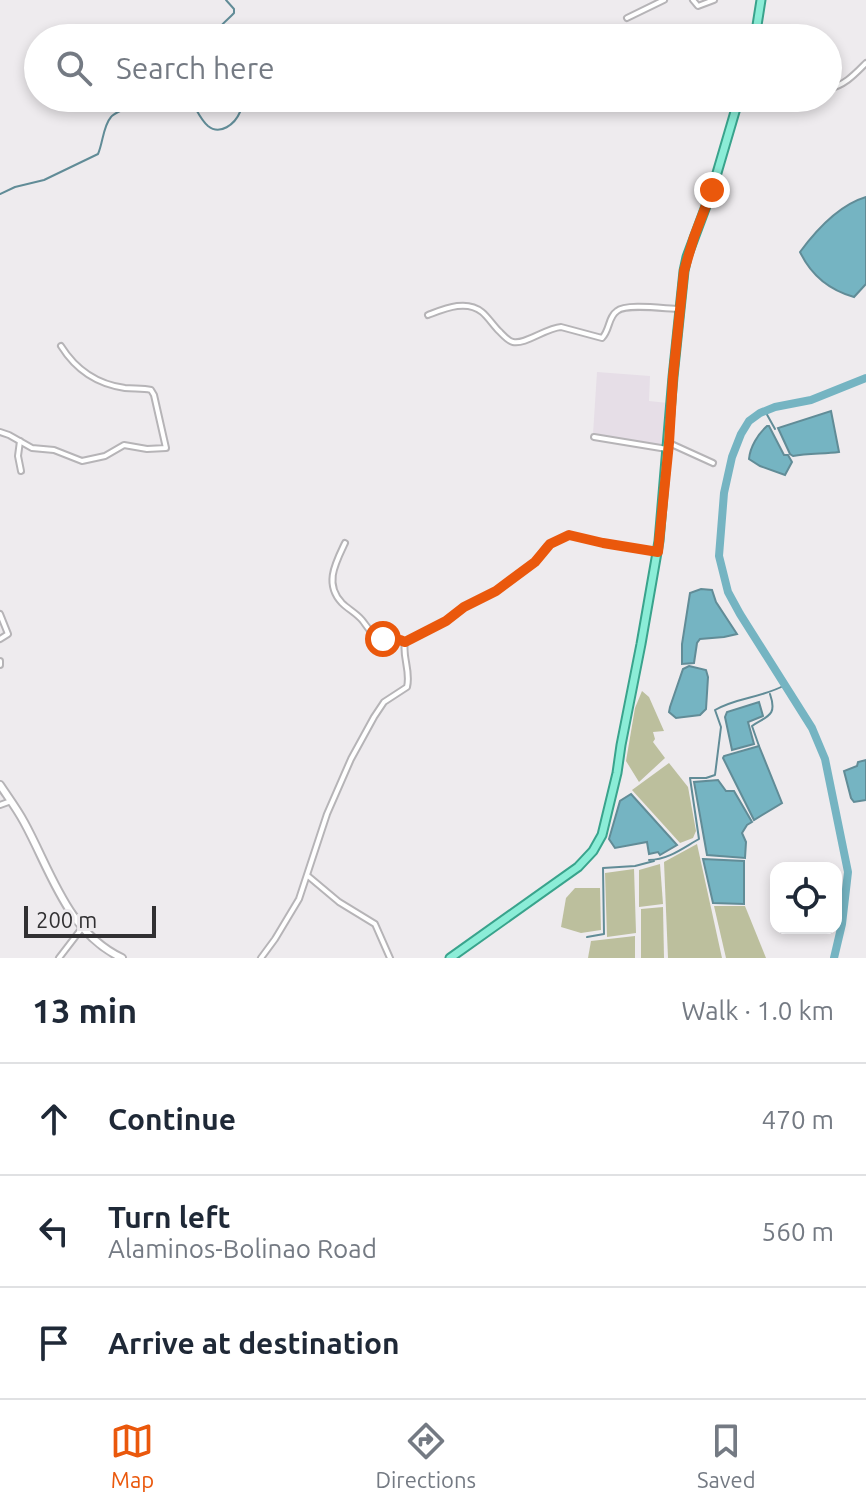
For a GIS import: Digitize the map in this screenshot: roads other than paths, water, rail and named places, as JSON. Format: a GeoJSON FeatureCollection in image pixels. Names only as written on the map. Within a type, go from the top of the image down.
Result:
{"type":"FeatureCollection","features":[{"type":"Feature","properties":{"kind":"main road"},"geometry":{"type":"LineString","coordinates":[[757,24],[761,0]]}},
{"type":"Feature","properties":{"kind":"main road"},"geometry":{"type":"LineString","coordinates":[[450,958],[578,867],[598,843],[617,773],[658,552],[687,257],[712,190],[735,112]]}},
{"type":"Feature","properties":{"kind":"street"},"geometry":{"type":"LineString","coordinates":[[627,18],[664,0]]}},
{"type":"Feature","properties":{"kind":"street"},"geometry":{"type":"LineString","coordinates":[[693,0],[698,6],[714,0]]}},
{"type":"Feature","properties":{"kind":"street"},"geometry":{"type":"LineString","coordinates":[[842,84],[866,63]]}},
{"type":"Feature","properties":{"kind":"street"},"geometry":{"type":"LineString","coordinates":[[428,315],[456,306],[472,307],[483,312],[507,339],[516,342],[561,327],[600,338],[606,334],[614,314],[623,308],[680,309]]}},
{"type":"Feature","properties":{"kind":"street"},"geometry":{"type":"LineString","coordinates":[[0,432],[32,448],[54,450],[82,461],[105,456],[124,445],[166,448],[151,390],[102,382],[75,366],[61,346]]}},
{"type":"Feature","properties":{"kind":"street"},"geometry":{"type":"LineString","coordinates":[[594,437],[668,446],[713,463]]}},
{"type":"Feature","properties":{"kind":"street"},"geometry":{"type":"LineString","coordinates":[[20,441],[18,456],[21,471]]}},
{"type":"Feature","properties":{"kind":"street"},"geometry":{"type":"LineString","coordinates":[[345,543],[333,568],[333,589],[344,605],[376,636],[405,642],[496,591],[535,562],[547,546],[564,536],[658,552]]}},
{"type":"Feature","properties":{"kind":"street"},"geometry":{"type":"LineString","coordinates":[[0,614],[8,634],[0,639]]}},
{"type":"Feature","properties":{"kind":"street"},"geometry":{"type":"LineString","coordinates":[[261,958],[295,906],[308,876],[327,814],[351,759],[382,704],[407,687],[405,642]]}},
{"type":"Feature","properties":{"kind":"street"},"geometry":{"type":"LineString","coordinates":[[0,785],[23,820],[63,900],[82,928],[99,945],[122,958]]}},
{"type":"Feature","properties":{"kind":"street"},"geometry":{"type":"LineString","coordinates":[[0,805],[11,801]]}},
{"type":"Feature","properties":{"kind":"street"},"geometry":{"type":"LineString","coordinates":[[308,876],[339,902],[375,924],[390,958]]}},
{"type":"Feature","properties":{"kind":"street"},"geometry":{"type":"LineString","coordinates":[[59,958],[82,928]]}},
{"type":"Feature","properties":{"kind":"water"},"geometry":{"type":"Polygon","coordinates":[[[866,197],[866,284],[854,297],[822,280],[800,252],[829,219],[866,197]]]}},
{"type":"Feature","properties":{"kind":"water"},"geometry":{"type":"Polygon","coordinates":[[[831,411],[839,452],[790,454],[778,428],[831,411]]]}},
{"type":"Feature","properties":{"kind":"water"},"geometry":{"type":"Polygon","coordinates":[[[767,426],[784,455],[788,455],[792,462],[785,475],[749,459],[755,441],[767,426]]]}},
{"type":"Feature","properties":{"kind":"water"},"geometry":{"type":"Polygon","coordinates":[[[701,589],[712,590],[716,602],[737,634],[700,639],[694,663],[682,664],[690,593],[701,589]]]}},
{"type":"Feature","properties":{"kind":"water"},"geometry":{"type":"Polygon","coordinates":[[[689,666],[706,670],[706,709],[700,715],[676,718],[669,712],[670,707],[683,669],[689,666]]]}},
{"type":"Feature","properties":{"kind":"water"},"geometry":{"type":"Polygon","coordinates":[[[759,702],[763,716],[748,722],[754,744],[732,750],[725,717],[727,712],[759,702]]]}},
{"type":"Feature","properties":{"kind":"water"},"geometry":{"type":"Polygon","coordinates":[[[759,746],[782,803],[754,820],[723,758],[759,746]]]}},
{"type":"Feature","properties":{"kind":"water"},"geometry":{"type":"Polygon","coordinates":[[[866,760],[866,800],[854,802],[844,771],[866,760]]]}},
{"type":"Feature","properties":{"kind":"water"},"geometry":{"type":"Polygon","coordinates":[[[718,780],[726,791],[734,791],[752,822],[742,833],[746,842],[745,858],[707,855],[694,782],[718,780]]]}},
{"type":"Feature","properties":{"kind":"water"},"geometry":{"type":"Polygon","coordinates":[[[631,794],[677,845],[660,855],[658,852],[649,854],[647,842],[615,848],[609,839],[620,801],[631,794]]]}},
{"type":"Feature","properties":{"kind":"water"},"geometry":{"type":"Polygon","coordinates":[[[703,859],[744,861],[744,904],[713,903],[703,859]]]}},
{"type":"Feature","properties":{"kind":"waterway"},"geometry":{"type":"LineString","coordinates":[[223,24],[234,13],[226,0]]}},
{"type":"Feature","properties":{"kind":"waterway"},"geometry":{"type":"LineString","coordinates":[[0,194],[44,180],[98,154],[106,125],[118,112]]}},
{"type":"Feature","properties":{"kind":"waterway"},"geometry":{"type":"LineString","coordinates":[[198,112],[208,126],[217,130],[235,121],[240,112]]}},
{"type":"Feature","properties":{"kind":"waterway"},"geometry":{"type":"LineString","coordinates":[[834,958],[842,924],[848,872],[825,759],[812,728],[728,592],[719,556],[724,493],[732,457],[749,421],[775,407],[811,400],[866,378]]}},
{"type":"Feature","properties":{"kind":"waterway"},"geometry":{"type":"LineString","coordinates":[[765,411],[775,429]]}},
{"type":"Feature","properties":{"kind":"waterway"},"geometry":{"type":"LineString","coordinates":[[649,860],[669,856],[699,839],[690,778],[715,775],[721,727],[715,710],[785,685]]}},
{"type":"Feature","properties":{"kind":"waterway"},"geometry":{"type":"LineString","coordinates":[[759,746],[752,726],[772,712],[770,694]]}},
{"type":"Feature","properties":{"kind":"waterway"},"geometry":{"type":"LineString","coordinates":[[587,937],[604,934],[603,868],[654,861]]}}]}
